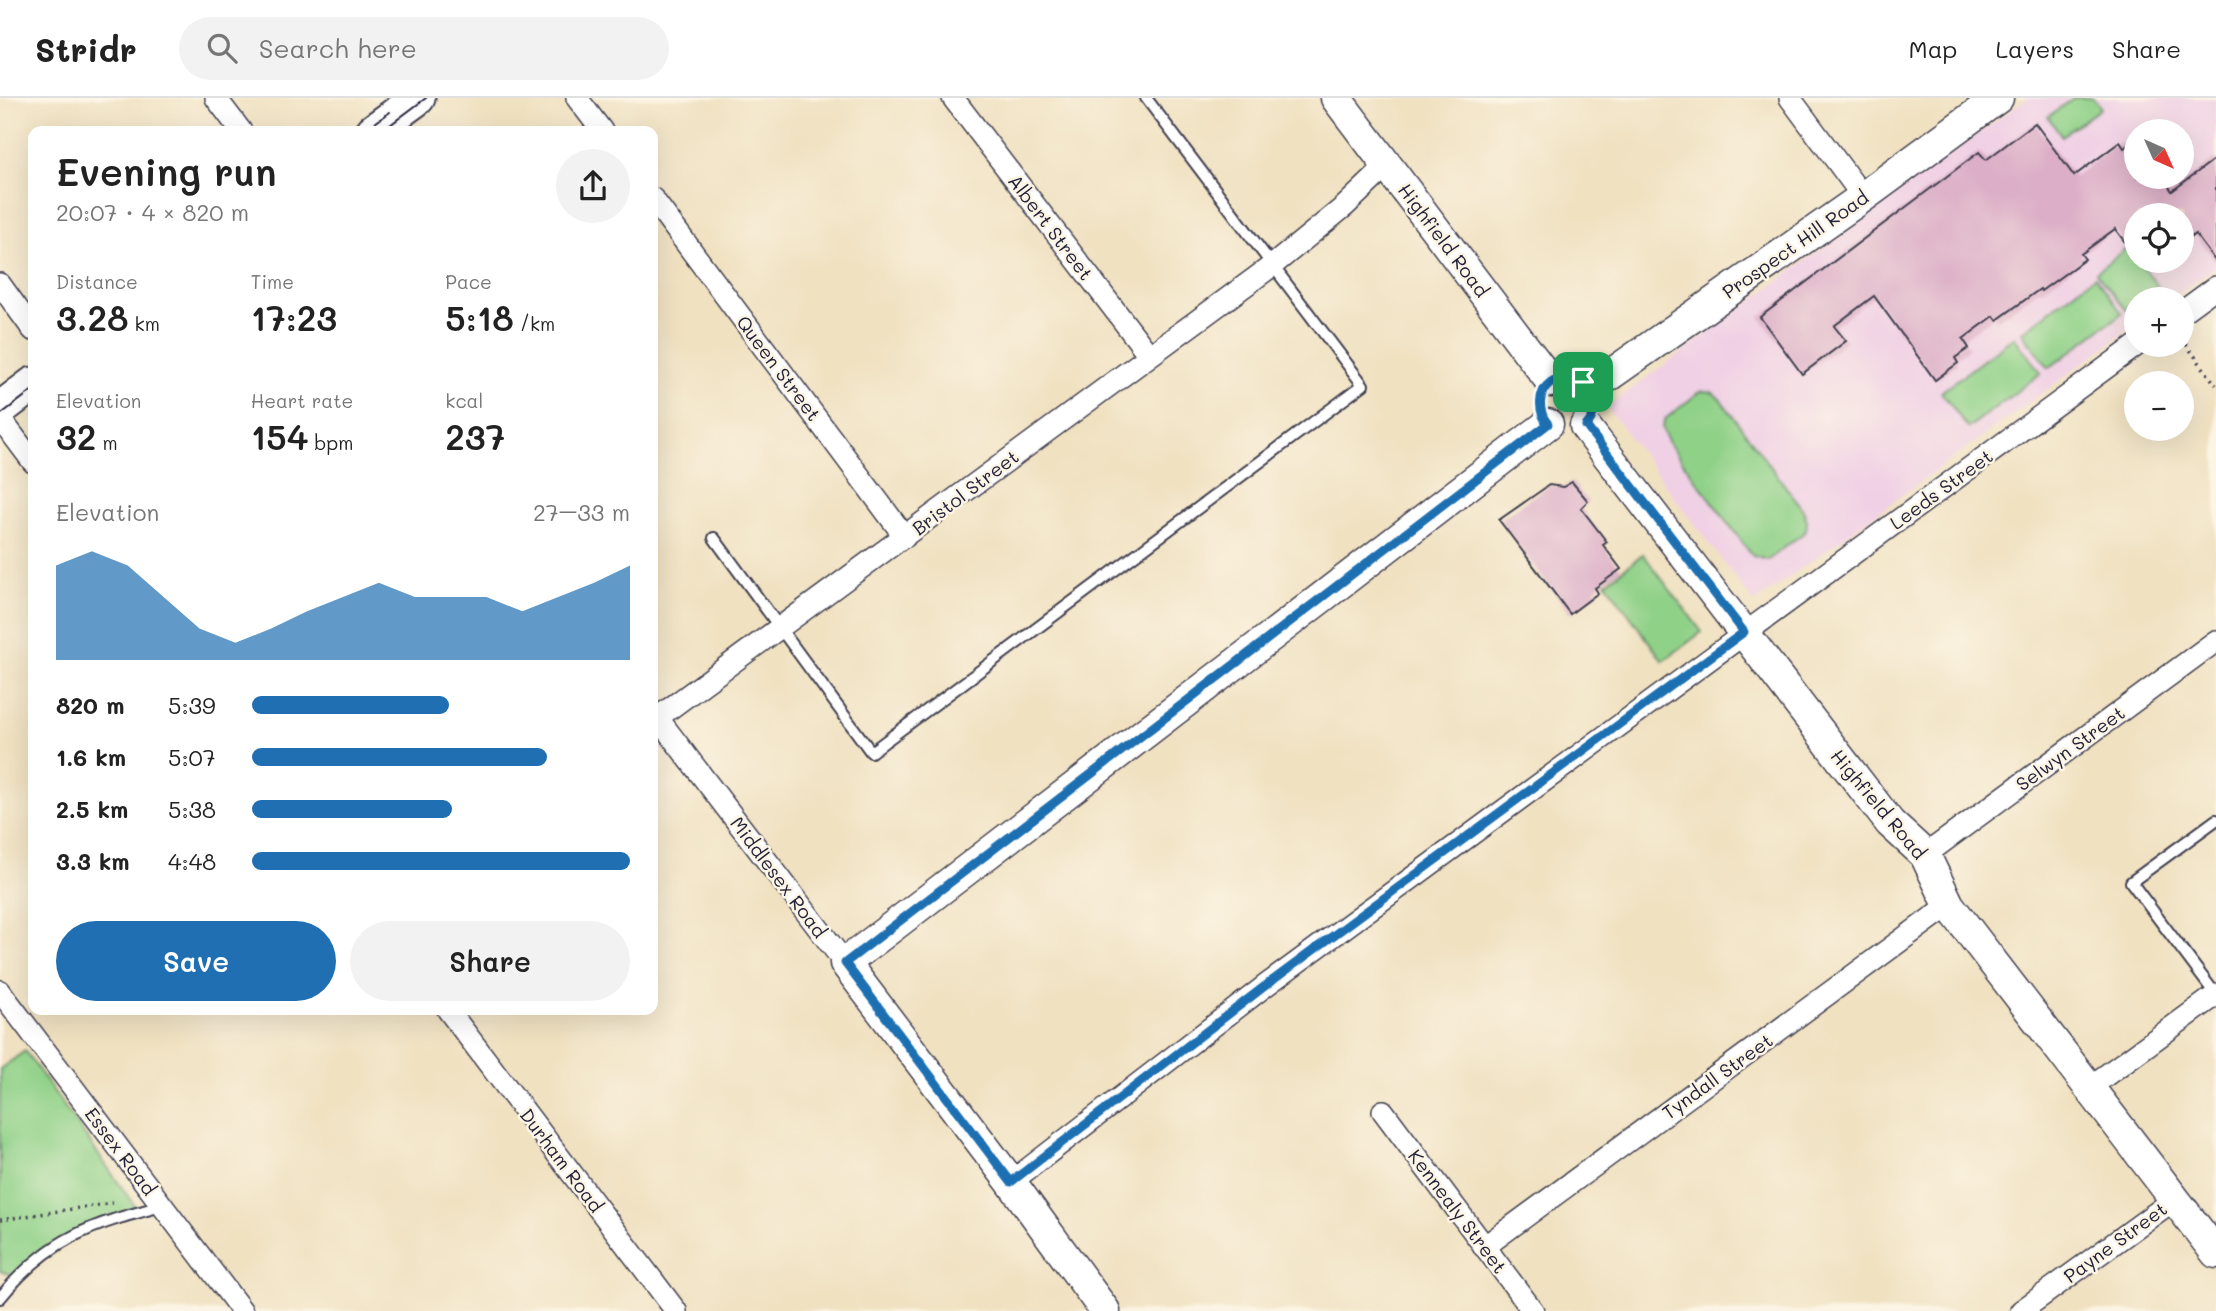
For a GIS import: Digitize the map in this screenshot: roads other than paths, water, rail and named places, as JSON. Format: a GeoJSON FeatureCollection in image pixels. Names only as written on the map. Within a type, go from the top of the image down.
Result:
{"type":"FeatureCollection","features":[{"type":"Feature","properties":{"kind":"main road"},"geometry":{"type":"LineString","coordinates":[[380,126],[418,98]]}},
{"type":"Feature","properties":{"kind":"main road"},"geometry":{"type":"LineString","coordinates":[[0,409],[28,388]]}},
{"type":"Feature","properties":{"kind":"street"},"geometry":{"type":"LineString","coordinates":[[216,98],[237,126]]}},
{"type":"Feature","properties":{"kind":"street"},"geometry":{"type":"LineString","coordinates":[[577,98],[598,126]]}},
{"type":"Feature","properties":{"kind":"street","name":"Albert Street"},"geometry":{"type":"LineString","coordinates":[[953,98],[1149,355]]}},
{"type":"Feature","properties":{"kind":"street","name":"Highfield Road"},"geometry":{"type":"LineString","coordinates":[[1336,98],[1551,382]]}},
{"type":"Feature","properties":{"kind":"street"},"geometry":{"type":"LineString","coordinates":[[1790,98],[1863,197]]}},
{"type":"Feature","properties":{"kind":"street","name":"Prospect Hill Road"},"geometry":{"type":"LineString","coordinates":[[1590,389],[1863,197],[1998,98]]}},
{"type":"Feature","properties":{"kind":"street","name":"Bristol Street"},"geometry":{"type":"LineString","coordinates":[[658,713],[779,629],[1273,265],[1345,206],[1387,166]]}},
{"type":"Feature","properties":{"kind":"street","name":"Queen Street"},"geometry":{"type":"LineString","coordinates":[[658,206],[905,537]]}},
{"type":"Feature","properties":{"kind":"street"},"geometry":{"type":"LineString","coordinates":[[0,285],[28,323]]}},
{"type":"Feature","properties":{"kind":"street"},"geometry":{"type":"LineString","coordinates":[[2194,303],[2216,287]]}},
{"type":"Feature","properties":{"kind":"street","name":"Leeds Street"},"geometry":{"type":"LineString","coordinates":[[1011,1182],[1265,986],[2124,354]]}},
{"type":"Feature","properties":{"kind":"street"},"geometry":{"type":"LineString","coordinates":[[1574,378],[1590,389],[1595,397],[1595,407],[1586,426],[1576,432],[1563,433],[1548,424],[1541,412],[1540,400],[1551,382],[1574,378]]}},
{"type":"Feature","properties":{"kind":"street"},"geometry":{"type":"LineString","coordinates":[[0,418],[28,455]]}},
{"type":"Feature","properties":{"kind":"street"},"geometry":{"type":"LineString","coordinates":[[845,963],[1548,424]]}},
{"type":"Feature","properties":{"kind":"street","name":"Highfield Road"},"geometry":{"type":"LineString","coordinates":[[1586,426],[1890,823],[1925,855],[1949,905],[2216,1253]]}},
{"type":"Feature","properties":{"kind":"street","name":"Selwyn Street"},"geometry":{"type":"LineString","coordinates":[[1925,855],[2216,641]]}},
{"type":"Feature","properties":{"kind":"street","name":"Middlesex Road"},"geometry":{"type":"LineString","coordinates":[[658,719],[1011,1182],[1105,1311]]}},
{"type":"Feature","properties":{"kind":"street","name":"Tyndall Street"},"geometry":{"type":"LineString","coordinates":[[1484,1247],[1949,905]]}},
{"type":"Feature","properties":{"kind":"street","name":"Essex Road"},"geometry":{"type":"LineString","coordinates":[[0,990],[243,1311]]}},
{"type":"Feature","properties":{"kind":"street"},"geometry":{"type":"LineString","coordinates":[[2091,1087],[2216,995]]}},
{"type":"Feature","properties":{"kind":"street","name":"Durham Road"},"geometry":{"type":"LineString","coordinates":[[452,1015],[676,1311]]}},
{"type":"Feature","properties":{"kind":"street","name":"Kennealy Street"},"geometry":{"type":"LineString","coordinates":[[1382,1111],[1533,1311]]}},
{"type":"Feature","properties":{"kind":"street","name":"Payne Street"},"geometry":{"type":"LineString","coordinates":[[2021,1311],[2175,1199]]}},
{"type":"Feature","properties":{"kind":"lane"},"geometry":{"type":"LineString","coordinates":[[714,538],[871,752],[1363,385],[1146,98]]}},
{"type":"Feature","properties":{"kind":"lane"},"geometry":{"type":"LineString","coordinates":[[2216,820],[2131,882],[2216,995]]}},
{"type":"Feature","properties":{"kind":"lane"},"geometry":{"type":"LineString","coordinates":[[0,1298],[17,1277],[64,1239],[157,1199]]}},
{"type":"Feature","properties":{"kind":"tram line"},"geometry":{"type":"LineString","coordinates":[[389,126],[426,98]]}},
{"type":"Feature","properties":{"kind":"tram line"},"geometry":{"type":"LineString","coordinates":[[371,126],[390,112]]}},
{"type":"Feature","properties":{"kind":"tram line"},"geometry":{"type":"LineString","coordinates":[[0,415],[28,394]]}}]}
